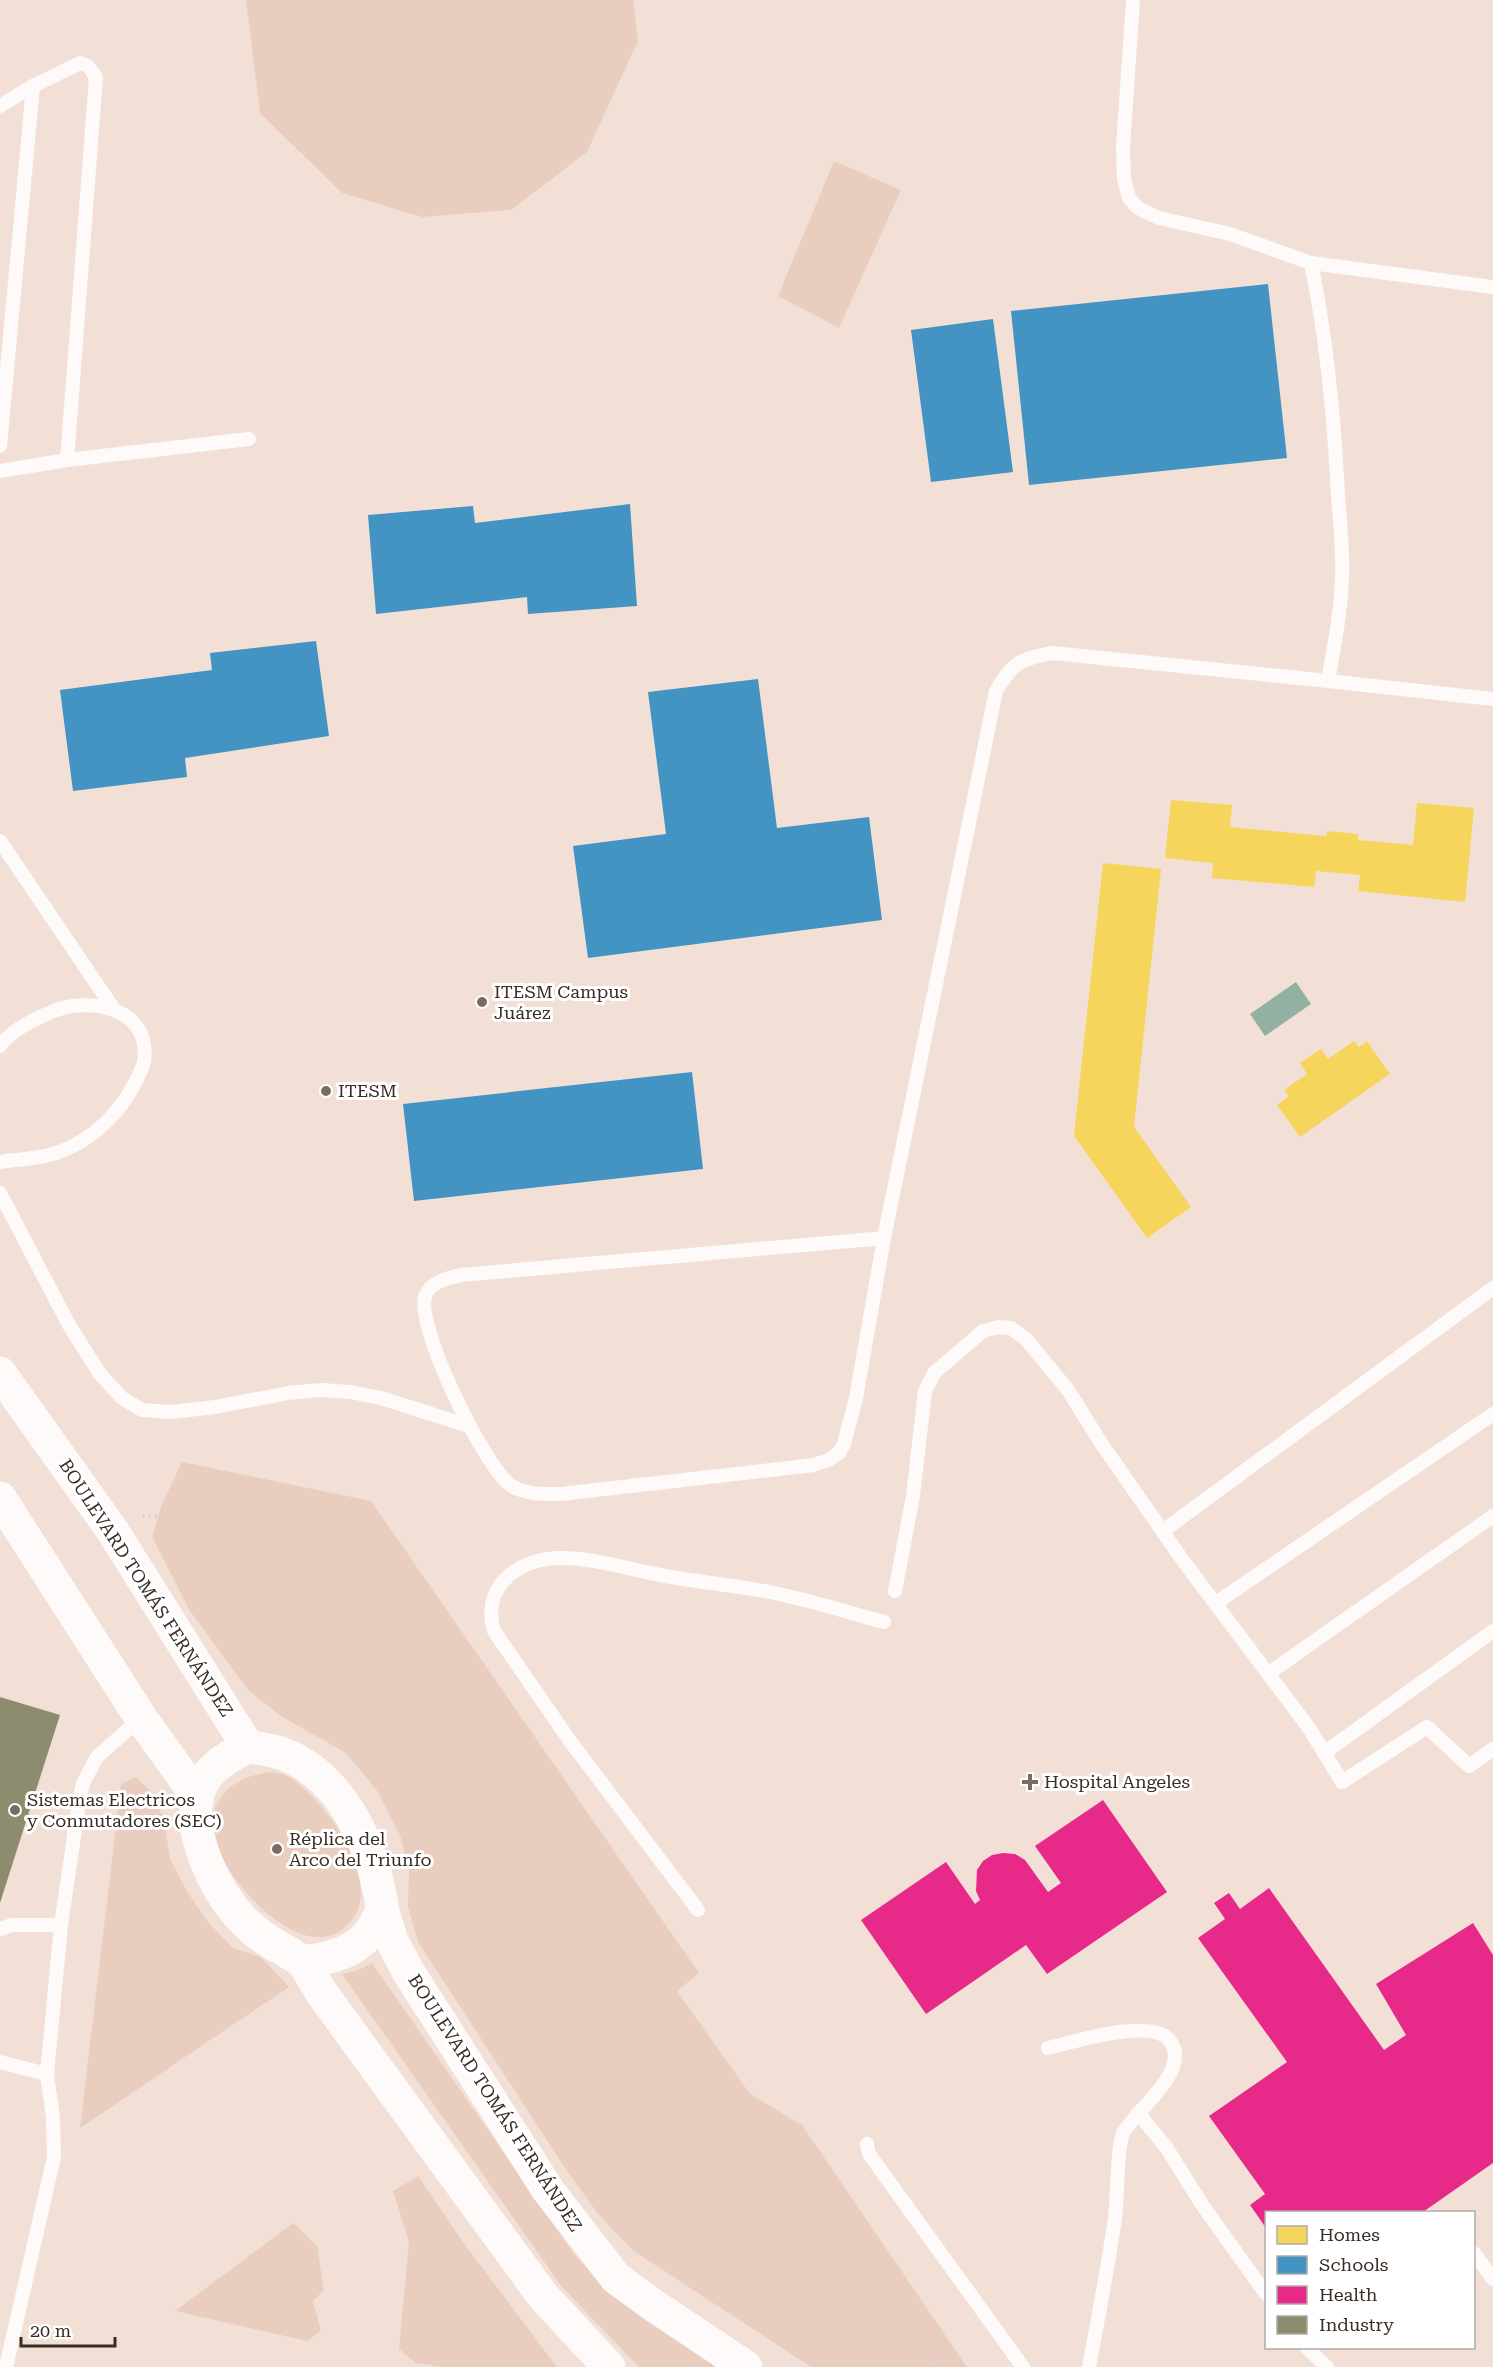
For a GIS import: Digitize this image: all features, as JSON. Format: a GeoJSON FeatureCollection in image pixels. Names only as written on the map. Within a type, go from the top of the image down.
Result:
{"type":"FeatureCollection","features":[{"type":"Feature","properties":{"kind":"main road","name":"BOULEVARD TOMÁS FERNÁNDEZ"},"geometry":{"type":"LineString","coordinates":[[0,1372],[112,1530],[248,1747]]}},
{"type":"Feature","properties":{"kind":"main road"},"geometry":{"type":"LineString","coordinates":[[0,1498],[141,1718],[197,1796]]}},
{"type":"Feature","properties":{"kind":"main road"},"geometry":{"type":"LineString","coordinates":[[302,1960],[328,1958],[357,1946],[372,1930],[382,1909],[376,1873],[368,1850],[349,1811],[322,1778],[301,1763],[274,1749],[248,1747],[226,1758],[206,1777],[197,1796],[196,1827],[205,1860],[225,1896],[245,1922],[271,1943],[302,1960],[328,2001],[543,2296],[609,2367]]}},
{"type":"Feature","properties":{"kind":"main road","name":"BOULEVARD TOMÁS FERNÁNDEZ"},"geometry":{"type":"LineString","coordinates":[[382,1909],[392,1941],[408,1973],[548,2190],[592,2249],[616,2278],[746,2367]]}},
{"type":"Feature","properties":{"kind":"lane"},"geometry":{"type":"LineString","coordinates":[[1133,0],[1123,147],[1124,179],[1129,198],[1138,208],[1159,218],[1230,234],[1311,263],[1493,287]]}},
{"type":"Feature","properties":{"kind":"lane"},"geometry":{"type":"LineString","coordinates":[[0,106],[33,86],[80,63],[93,71],[96,77],[67,460]]}},
{"type":"Feature","properties":{"kind":"lane"},"geometry":{"type":"LineString","coordinates":[[0,446],[33,86]]}},
{"type":"Feature","properties":{"kind":"lane"},"geometry":{"type":"LineString","coordinates":[[1311,263],[1320,308],[1334,413],[1341,551],[1342,577],[1338,625],[1328,681]]}},
{"type":"Feature","properties":{"kind":"lane"},"geometry":{"type":"LineString","coordinates":[[0,471],[67,460],[249,439]]}},
{"type":"Feature","properties":{"kind":"lane"},"geometry":{"type":"LineString","coordinates":[[884,1238],[489,1271],[444,1279],[432,1286],[426,1293],[423,1305],[424,1316],[437,1357],[469,1426],[500,1477],[511,1486],[525,1492],[541,1494],[814,1465],[828,1460],[838,1453],[844,1444],[862,1366],[884,1238],[996,691],[1010,668],[1028,658],[1053,653],[1493,699]]}},
{"type":"Feature","properties":{"kind":"lane"},"geometry":{"type":"LineString","coordinates":[[0,841],[113,1008]]}},
{"type":"Feature","properties":{"kind":"lane"},"geometry":{"type":"LineString","coordinates":[[0,1162],[59,1152],[89,1137],[114,1115],[125,1100],[144,1063],[142,1037],[128,1017],[113,1008],[91,1004],[62,1007],[32,1021],[1,1040]]}},
{"type":"Feature","properties":{"kind":"lane"},"geometry":{"type":"LineString","coordinates":[[0,1192],[69,1325],[100,1374],[122,1398],[142,1410],[171,1412],[214,1407],[288,1393],[321,1390],[350,1392],[381,1398],[469,1426]]}},
{"type":"Feature","properties":{"kind":"lane"},"geometry":{"type":"LineString","coordinates":[[1163,1532],[1493,1288]]}},
{"type":"Feature","properties":{"kind":"lane"},"geometry":{"type":"LineString","coordinates":[[895,1591],[913,1496],[925,1391],[934,1373],[983,1331],[999,1327],[1011,1328],[1026,1339],[1068,1390],[1163,1532],[1269,1673],[1342,1782],[1427,1727],[1469,1766],[1493,1749]]}},
{"type":"Feature","properties":{"kind":"lane"},"geometry":{"type":"LineString","coordinates":[[1216,1603],[1493,1414]]}},
{"type":"Feature","properties":{"kind":"lane"},"geometry":{"type":"LineString","coordinates":[[1269,1673],[1493,1516]]}},
{"type":"Feature","properties":{"kind":"lane"},"geometry":{"type":"LineString","coordinates":[[698,1910],[570,1741],[495,1631],[490,1617],[495,1591],[510,1575],[524,1565],[556,1558],[573,1559],[770,1592],[884,1622]]}},
{"type":"Feature","properties":{"kind":"lane"},"geometry":{"type":"LineString","coordinates":[[1324,1753],[1493,1631]]}},
{"type":"Feature","properties":{"kind":"lane"},"geometry":{"type":"LineString","coordinates":[[6,2367],[54,2157],[53,2118],[47,2074],[61,1925],[84,1783],[98,1757],[141,1718]]}},
{"type":"Feature","properties":{"kind":"lane"},"geometry":{"type":"LineString","coordinates":[[0,1929],[12,1925],[61,1925]]}},
{"type":"Feature","properties":{"kind":"lane"},"geometry":{"type":"LineString","coordinates":[[1048,2048],[1120,2032],[1142,2030],[1160,2033],[1170,2040],[1175,2050],[1176,2062],[1170,2076],[1122,2134],[1115,2218],[1089,2367]]}},
{"type":"Feature","properties":{"kind":"lane"},"geometry":{"type":"LineString","coordinates":[[0,2062],[47,2074]]}},
{"type":"Feature","properties":{"kind":"lane"},"geometry":{"type":"LineString","coordinates":[[1138,2113],[1166,2147],[1203,2206],[1265,2293]]}},
{"type":"Feature","properties":{"kind":"lane"},"geometry":{"type":"LineString","coordinates":[[867,2144],[869,2154],[1023,2367]]}},
{"type":"Feature","properties":{"kind":"lane"},"geometry":{"type":"LineString","coordinates":[[1475,2256],[1493,2279]]}},
{"type":"Feature","properties":{"kind":"lane"},"geometry":{"type":"LineString","coordinates":[[1308,2349],[1327,2367]]}},
{"type":"Feature","properties":{"kind":"path"},"geometry":{"type":"LineString","coordinates":[[112,1530],[142,1516],[167,1516],[419,1767],[439,1797],[445,1825],[465,1846],[583,1930],[737,2110],[834,2199],[873,2253],[896,2310],[936,2367]]}},
{"type":"Feature","properties":{"kind":"shaded area"},"geometry":{"type":"Polygon","coordinates":[[[246,0],[633,0],[638,41],[587,152],[511,210],[422,217],[342,193],[260,113],[246,0]]]}},
{"type":"Feature","properties":{"kind":"shaded area"},"geometry":{"type":"Polygon","coordinates":[[[834,161],[901,190],[839,328],[778,296],[834,161]]]}},
{"type":"Feature","properties":{"kind":"shaded area"},"geometry":{"type":"Polygon","coordinates":[[[1296,982],[1311,1004],[1265,1036],[1250,1014],[1296,982]]]}},
{"type":"Feature","properties":{"kind":"shaded area"},"geometry":{"type":"Polygon","coordinates":[[[182,1462],[371,1501],[699,1973],[677,1991],[750,2094],[802,2125],[967,2367],[811,2367],[632,2250],[598,2214],[565,2168],[418,1942],[408,1907],[409,1870],[400,1835],[376,1789],[346,1753],[279,1715],[248,1690],[190,1611],[152,1537],[162,1504],[182,1462]]]}},
{"type":"Feature","properties":{"kind":"shaded area"},"geometry":{"type":"Polygon","coordinates":[[[271,1772],[287,1776],[305,1789],[322,1807],[350,1851],[359,1875],[361,1898],[354,1918],[337,1933],[318,1937],[297,1932],[276,1920],[238,1883],[214,1840],[211,1820],[224,1793],[245,1778],[271,1772]]]}},
{"type":"Feature","properties":{"kind":"shaded area"},"geometry":{"type":"Polygon","coordinates":[[[136,1777],[153,1794],[164,1820],[170,1859],[188,1893],[209,1923],[233,1948],[261,1957],[289,1987],[80,2128],[121,1784],[136,1777]]]}},
{"type":"Feature","properties":{"kind":"shaded area"},"geometry":{"type":"Polygon","coordinates":[[[372,1963],[574,2254],[614,2297],[716,2367],[639,2367],[562,2287],[342,1974],[372,1963]]]}},
{"type":"Feature","properties":{"kind":"shaded area"},"geometry":{"type":"Polygon","coordinates":[[[418,2176],[463,2242],[557,2367],[442,2367],[416,2363],[399,2349],[409,2242],[393,2191],[418,2176]]]}},
{"type":"Feature","properties":{"kind":"shaded area"},"geometry":{"type":"Polygon","coordinates":[[[293,2223],[317,2246],[324,2290],[313,2301],[321,2331],[307,2341],[175,2311],[293,2223]]]}},
{"type":"Feature","properties":{"kind":"building: Homes"},"geometry":{"type":"Polygon","coordinates":[[[1171,800],[1232,805],[1230,827],[1326,836],[1327,831],[1358,834],[1358,840],[1413,845],[1417,803],[1474,808],[1465,902],[1358,891],[1360,875],[1316,871],[1314,887],[1212,878],[1213,863],[1165,858],[1171,800]]]}},
{"type":"Feature","properties":{"kind":"building: Homes"},"geometry":{"type":"Polygon","coordinates":[[[1103,863],[1161,869],[1134,1127],[1191,1207],[1147,1238],[1074,1136],[1103,863]]]}},
{"type":"Feature","properties":{"kind":"building: Homes"},"geometry":{"type":"Polygon","coordinates":[[[1354,1041],[1359,1047],[1367,1041],[1390,1074],[1300,1137],[1277,1105],[1289,1096],[1284,1090],[1307,1074],[1300,1063],[1321,1049],[1328,1059],[1354,1041]]]}},
{"type":"Feature","properties":{"kind":"building: Schools"},"geometry":{"type":"Polygon","coordinates":[[[1268,284],[1287,458],[1029,485],[1011,311],[1268,284]]]}},
{"type":"Feature","properties":{"kind":"building: Schools"},"geometry":{"type":"Polygon","coordinates":[[[993,319],[1013,472],[931,482],[911,330],[993,319]]]}},
{"type":"Feature","properties":{"kind":"building: Schools"},"geometry":{"type":"Polygon","coordinates":[[[630,504],[637,606],[528,614],[527,597],[376,614],[368,515],[473,506],[475,523],[630,504]]]}},
{"type":"Feature","properties":{"kind":"building: Schools"},"geometry":{"type":"Polygon","coordinates":[[[316,641],[329,736],[185,758],[187,777],[73,791],[60,690],[212,670],[210,653],[316,641]]]}},
{"type":"Feature","properties":{"kind":"building: Schools"},"geometry":{"type":"Polygon","coordinates":[[[758,679],[777,828],[869,817],[882,920],[588,958],[573,846],[666,834],[648,692],[758,679]]]}},
{"type":"Feature","properties":{"kind":"building: Schools"},"geometry":{"type":"Polygon","coordinates":[[[692,1072],[703,1169],[414,1201],[403,1104],[692,1072]]]}},
{"type":"Feature","properties":{"kind":"building: Health"},"geometry":{"type":"Polygon","coordinates":[[[1103,1800],[1167,1892],[1047,1974],[1026,1945],[926,2014],[861,1920],[946,1862],[975,1904],[980,1900],[976,1891],[977,1870],[983,1861],[992,1855],[1003,1853],[1015,1854],[1025,1860],[1048,1892],[1061,1883],[1035,1846],[1103,1800]]]}},
{"type":"Feature","properties":{"kind":"building: Health"},"geometry":{"type":"Polygon","coordinates":[[[1269,1888],[1384,2050],[1406,2035],[1376,1984],[1473,1923],[1493,1955],[1493,2163],[1424,2211],[1265,2211],[1265,2227],[1250,2205],[1265,2194],[1209,2116],[1287,2062],[1198,1938],[1225,1919],[1214,1903],[1229,1893],[1240,1909],[1269,1888]]]}},
{"type":"Feature","properties":{"kind":"building: Industry","name":"Sistemas Electricos y Conmutadores (SEC)"},"geometry":{"type":"Polygon","coordinates":[[[0,1697],[60,1715],[0,1903],[0,1697]]]}},
{"type":"Feature","properties":{"kind":"place","name":"ITESM Campus Juárez"},"geometry":{"type":"Point","coordinates":[482,1002]}},
{"type":"Feature","properties":{"kind":"place","name":"ITESM"},"geometry":{"type":"Point","coordinates":[326,1091]}},
{"type":"Feature","properties":{"kind":"place","name":"Hospital Angeles"},"geometry":{"type":"Point","coordinates":[1030,1782]}},
{"type":"Feature","properties":{"kind":"place","name":"Sistemas Electricos y Conmutadores (SEC)"},"geometry":{"type":"Point","coordinates":[15,1810]}},
{"type":"Feature","properties":{"kind":"place","name":"Réplica del Arco del Triunfo"},"geometry":{"type":"Point","coordinates":[277,1849]}}]}
